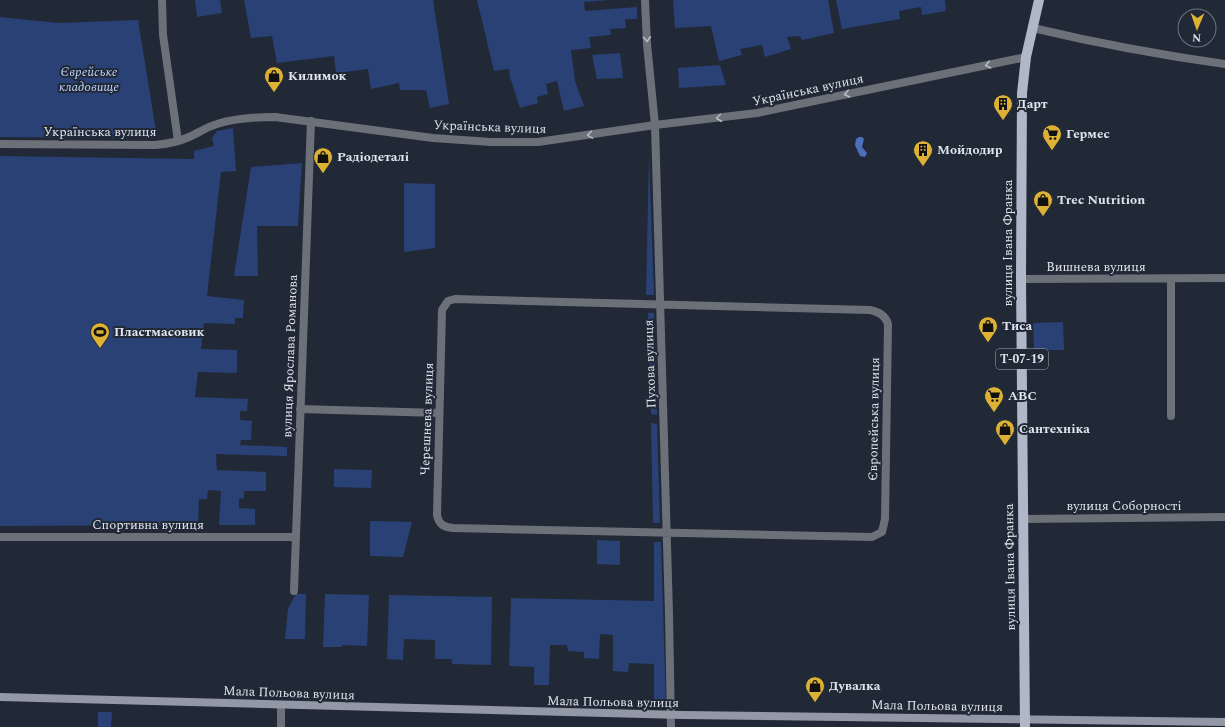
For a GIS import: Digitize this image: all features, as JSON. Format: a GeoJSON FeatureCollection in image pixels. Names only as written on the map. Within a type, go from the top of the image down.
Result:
{"type":"FeatureCollection","features":[{"type":"Feature","properties":{"kind":"main road","name":"вулиця Івана Франка"},"geometry":{"type":"LineString","coordinates":[[1025,723],[1021,279],[1022,93],[1026,57],[1039,0]]}},
{"type":"Feature","properties":{"kind":"street"},"geometry":{"type":"LineString","coordinates":[[162,0],[163,35],[178,141]]}},
{"type":"Feature","properties":{"kind":"street","name":"Пухова вулиця"},"geometry":{"type":"LineString","coordinates":[[644,0],[655,125],[671,727]]}},
{"type":"Feature","properties":{"kind":"street"},"geometry":{"type":"LineString","coordinates":[[1033,28],[1119,47],[1225,64]]}},
{"type":"Feature","properties":{"kind":"street","name":"Українська вулиця"},"geometry":{"type":"LineString","coordinates":[[0,144],[168,144],[228,121],[275,117],[425,137],[519,143],[556,141],[655,125],[757,112],[1026,57]]}},
{"type":"Feature","properties":{"kind":"street","name":"вулиця Ярослава Романова"},"geometry":{"type":"LineString","coordinates":[[294,591],[311,121]]}},
{"type":"Feature","properties":{"kind":"street"},"geometry":{"type":"LineString","coordinates":[[1171,278],[1171,416]]}},
{"type":"Feature","properties":{"kind":"street","name":"Вишнева вулиця"},"geometry":{"type":"LineString","coordinates":[[1021,279],[1225,278]]}},
{"type":"Feature","properties":{"kind":"street","name":"Черешнева вулиця"},"geometry":{"type":"LineString","coordinates":[[660,304],[455,299],[448,301],[442,310],[437,515],[438,521],[441,525],[453,528],[667,533]]}},
{"type":"Feature","properties":{"kind":"street","name":"Європейська вулиця"},"geometry":{"type":"LineString","coordinates":[[660,304],[870,310],[882,314],[886,318],[888,324],[885,519],[882,532],[872,537],[667,533]]}},
{"type":"Feature","properties":{"kind":"street"},"geometry":{"type":"LineString","coordinates":[[300,409],[439,413]]}},
{"type":"Feature","properties":{"kind":"street","name":"вулиця Соборності"},"geometry":{"type":"LineString","coordinates":[[1023,519],[1225,517]]}},
{"type":"Feature","properties":{"kind":"street","name":"Спортивна вулиця"},"geometry":{"type":"LineString","coordinates":[[0,537],[296,537]]}},
{"type":"Feature","properties":{"kind":"street","name":"Мала Польова вулиця"},"geometry":{"type":"LineString","coordinates":[[0,697],[1025,723],[1225,722]]}},
{"type":"Feature","properties":{"kind":"street"},"geometry":{"type":"LineString","coordinates":[[281,705],[281,727]]}},
{"type":"Feature","properties":{"kind":"green space"},"geometry":{"type":"Polygon","coordinates":[[[195,0],[220,0],[222,13],[197,17],[195,0]]]}},
{"type":"Feature","properties":{"kind":"green space"},"geometry":{"type":"Polygon","coordinates":[[[244,0],[433,0],[449,104],[430,108],[426,90],[400,90],[399,83],[371,89],[368,69],[336,73],[334,56],[277,63],[272,36],[251,38],[244,0]]]}},
{"type":"Feature","properties":{"kind":"green space"},"geometry":{"type":"Polygon","coordinates":[[[477,0],[609,0],[584,2],[585,11],[637,7],[637,19],[625,19],[626,28],[610,29],[611,35],[589,37],[591,48],[571,50],[575,81],[584,106],[564,111],[557,81],[546,84],[548,94],[537,97],[538,103],[520,108],[510,77],[509,69],[494,71],[477,0]]]}},
{"type":"Feature","properties":{"kind":"green space"},"geometry":{"type":"Polygon","coordinates":[[[673,0],[828,0],[834,33],[802,40],[800,36],[787,37],[791,49],[765,57],[762,45],[740,49],[742,55],[719,61],[711,26],[675,28],[673,0]]]}},
{"type":"Feature","properties":{"kind":"green space"},"geometry":{"type":"Polygon","coordinates":[[[836,0],[945,0],[946,11],[922,15],[921,7],[899,11],[900,19],[842,29],[836,0]]]}},
{"type":"Feature","properties":{"kind":"green space","name":"Єврейське кладовище"},"geometry":{"type":"Polygon","coordinates":[[[0,17],[59,23],[138,20],[157,137],[0,137],[0,17]]]}},
{"type":"Feature","properties":{"kind":"green space"},"geometry":{"type":"Polygon","coordinates":[[[620,53],[623,78],[597,79],[592,55],[620,53]]]}},
{"type":"Feature","properties":{"kind":"green space"},"geometry":{"type":"Polygon","coordinates":[[[720,65],[726,85],[679,88],[678,68],[720,65]]]}},
{"type":"Feature","properties":{"kind":"green space","name":"Пластмасовик"},"geometry":{"type":"Polygon","coordinates":[[[233,128],[236,171],[221,172],[207,296],[244,300],[243,318],[235,318],[235,324],[204,323],[201,349],[237,350],[237,373],[198,372],[195,397],[248,399],[247,411],[240,411],[240,420],[252,421],[251,440],[241,440],[240,445],[287,447],[287,456],[216,454],[217,470],[266,472],[266,491],[244,491],[244,498],[239,499],[239,508],[255,509],[255,525],[219,525],[221,491],[208,490],[207,499],[199,499],[198,525],[0,526],[0,156],[194,159],[194,151],[214,146],[212,138],[217,131],[233,128]]]}},
{"type":"Feature","properties":{"kind":"green space"},"geometry":{"type":"Polygon","coordinates":[[[649,155],[654,295],[646,295],[649,155]]]}},
{"type":"Feature","properties":{"kind":"green space"},"geometry":{"type":"Polygon","coordinates":[[[302,163],[298,226],[257,226],[258,276],[234,276],[251,167],[302,163]]]}},
{"type":"Feature","properties":{"kind":"green space"},"geometry":{"type":"Polygon","coordinates":[[[404,183],[435,184],[435,248],[404,252],[404,183]]]}},
{"type":"Feature","properties":{"kind":"green space"},"geometry":{"type":"Polygon","coordinates":[[[648,313],[654,313],[657,415],[651,414],[650,385],[653,385],[653,377],[650,376],[648,313]]]}},
{"type":"Feature","properties":{"kind":"green space"},"geometry":{"type":"Polygon","coordinates":[[[1063,322],[1064,350],[1034,350],[1033,323],[1063,322]]]}},
{"type":"Feature","properties":{"kind":"green space"},"geometry":{"type":"Polygon","coordinates":[[[651,423],[657,424],[660,523],[653,523],[651,423]]]}},
{"type":"Feature","properties":{"kind":"green space"},"geometry":{"type":"Polygon","coordinates":[[[334,469],[372,470],[371,488],[334,487],[334,469]]]}},
{"type":"Feature","properties":{"kind":"green space"},"geometry":{"type":"Polygon","coordinates":[[[370,521],[412,522],[403,557],[370,556],[370,521]]]}},
{"type":"Feature","properties":{"kind":"green space"},"geometry":{"type":"Polygon","coordinates":[[[597,540],[620,541],[620,565],[597,564],[597,540]]]}},
{"type":"Feature","properties":{"kind":"green space"},"geometry":{"type":"Polygon","coordinates":[[[654,542],[661,542],[666,706],[654,706],[654,664],[629,663],[628,672],[613,671],[613,635],[600,634],[599,659],[584,658],[584,652],[568,651],[567,645],[550,645],[549,685],[534,685],[534,667],[509,666],[511,598],[654,601],[654,542]]]}},
{"type":"Feature","properties":{"kind":"green space"},"geometry":{"type":"Polygon","coordinates":[[[296,594],[306,594],[305,639],[285,639],[288,608],[296,594]]]}},
{"type":"Feature","properties":{"kind":"green space"},"geometry":{"type":"Polygon","coordinates":[[[325,594],[369,595],[367,646],[342,645],[342,647],[323,647],[325,594]]]}},
{"type":"Feature","properties":{"kind":"green space"},"geometry":{"type":"Polygon","coordinates":[[[389,595],[492,597],[491,665],[452,664],[452,659],[435,659],[435,640],[404,639],[403,660],[387,659],[389,595]]]}},
{"type":"Feature","properties":{"kind":"green space"},"geometry":{"type":"Polygon","coordinates":[[[98,712],[112,712],[111,727],[98,727],[98,712]]]}},
{"type":"Feature","properties":{"kind":"shaded area"},"geometry":{"type":"Polygon","coordinates":[[[859,137],[864,139],[862,147],[867,153],[865,157],[860,156],[855,145],[856,139],[859,137]]]}},
{"type":"Feature","properties":{"kind":"place","name":"Килимок"},"geometry":{"type":"Point","coordinates":[274,93]}},
{"type":"Feature","properties":{"kind":"place","name":"Дарт"},"geometry":{"type":"Point","coordinates":[1003,121]}},
{"type":"Feature","properties":{"kind":"place","name":"Гермес"},"geometry":{"type":"Point","coordinates":[1052,151]}},
{"type":"Feature","properties":{"kind":"place","name":"Мойдодир"},"geometry":{"type":"Point","coordinates":[923,167]}},
{"type":"Feature","properties":{"kind":"place","name":"Радіодеталі"},"geometry":{"type":"Point","coordinates":[323,174]}},
{"type":"Feature","properties":{"kind":"place","name":"Trec Nutrition"},"geometry":{"type":"Point","coordinates":[1043,217]}},
{"type":"Feature","properties":{"kind":"place","name":"Тиса"},"geometry":{"type":"Point","coordinates":[988,343]}},
{"type":"Feature","properties":{"kind":"place","name":"Пластмасовик"},"geometry":{"type":"Point","coordinates":[100,349]}},
{"type":"Feature","properties":{"kind":"place","name":"ABC"},"geometry":{"type":"Point","coordinates":[994,413]}},
{"type":"Feature","properties":{"kind":"place","name":"Сантехніка"},"geometry":{"type":"Point","coordinates":[1005,446]}},
{"type":"Feature","properties":{"kind":"place","name":"Дувалка"},"geometry":{"type":"Point","coordinates":[815,703]}}]}
